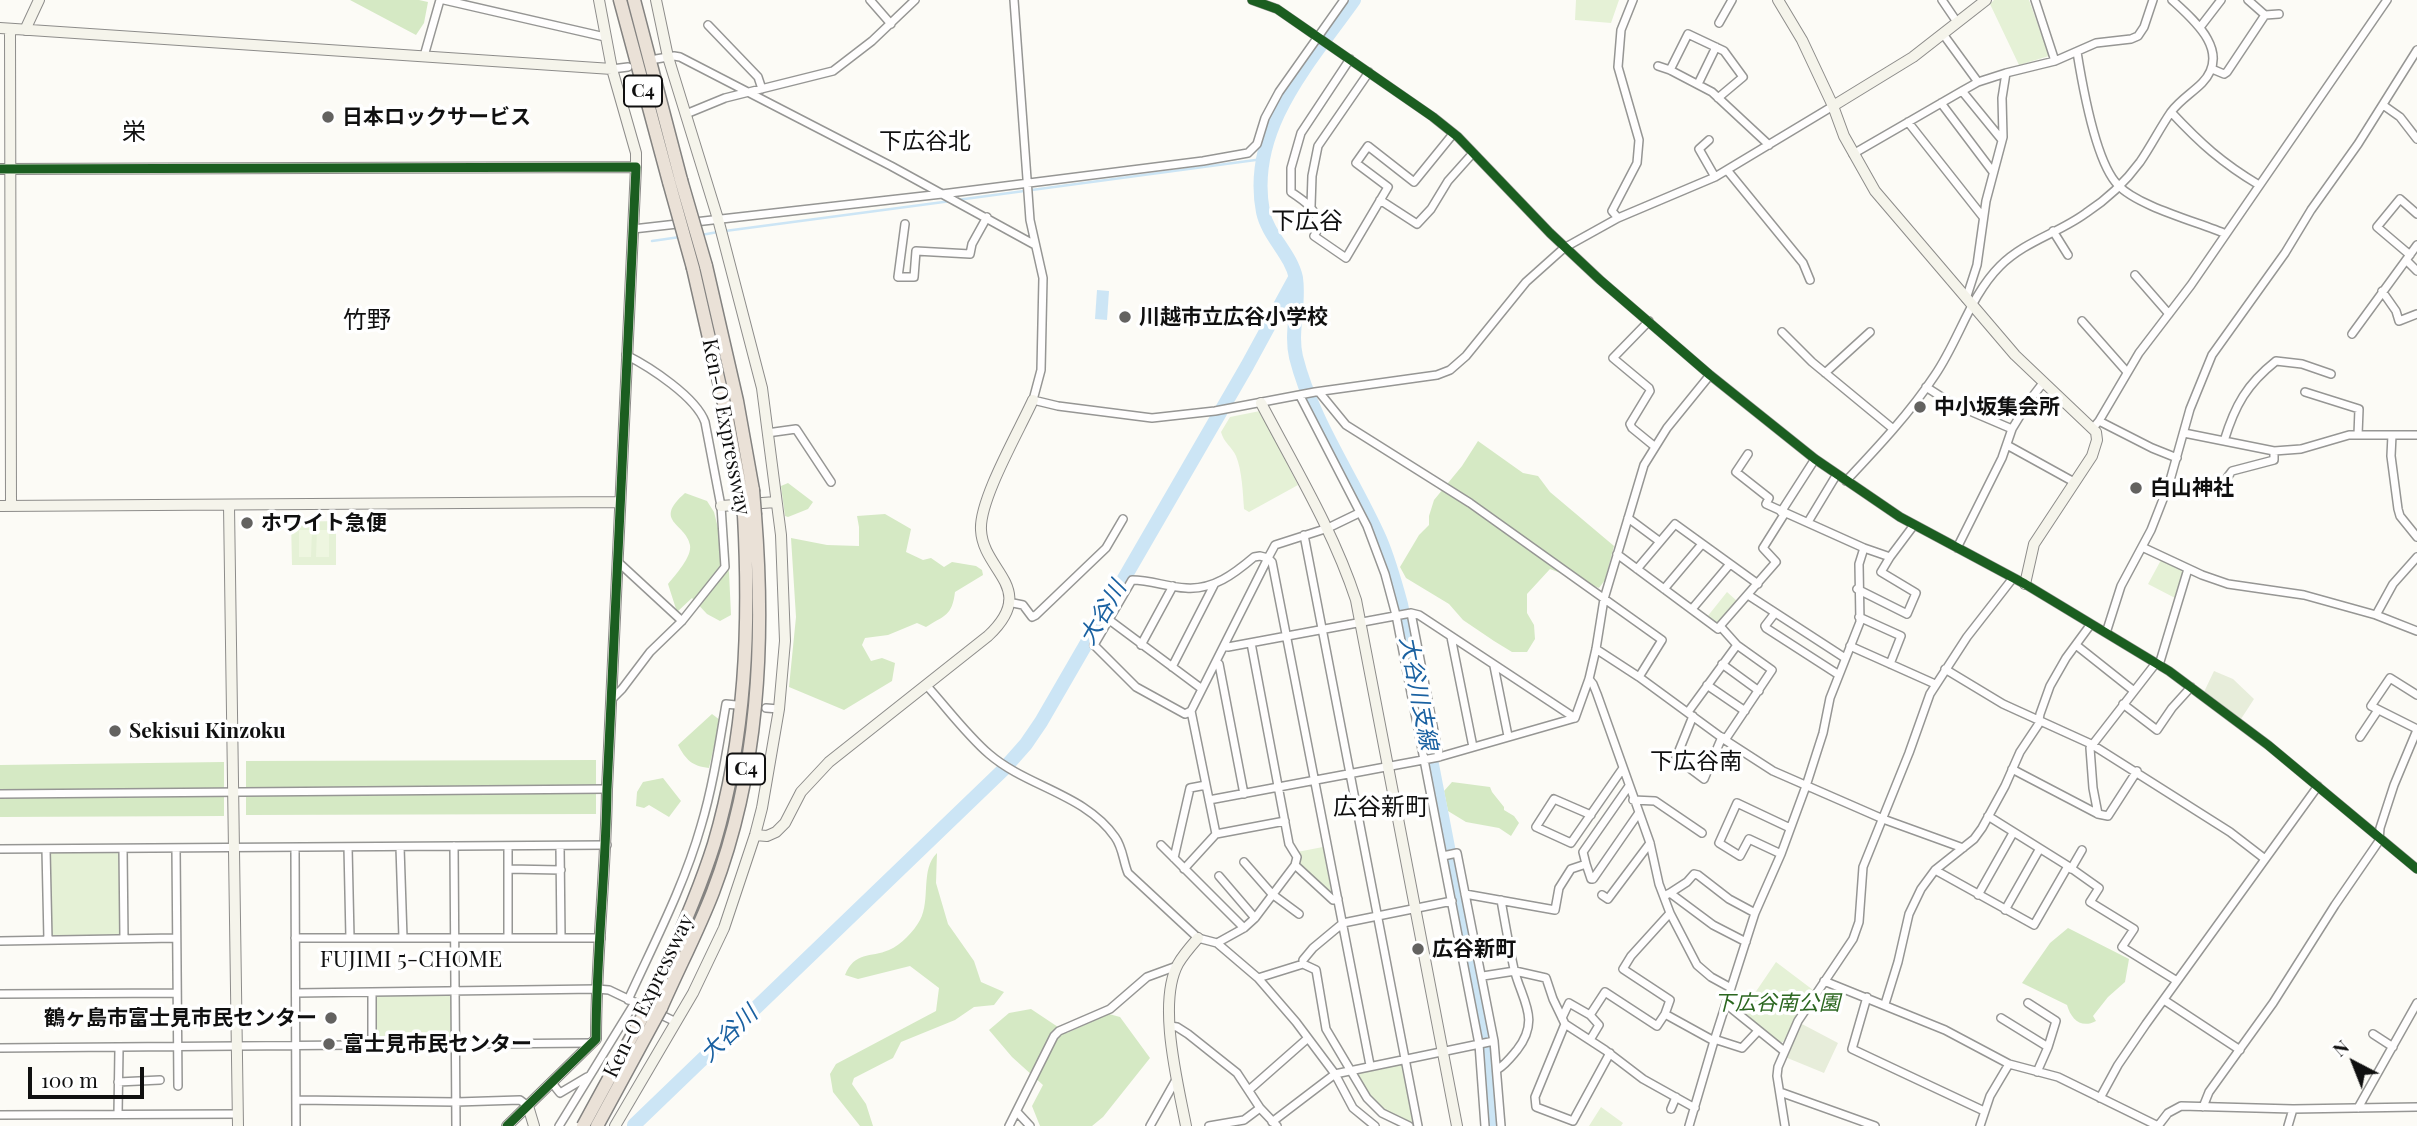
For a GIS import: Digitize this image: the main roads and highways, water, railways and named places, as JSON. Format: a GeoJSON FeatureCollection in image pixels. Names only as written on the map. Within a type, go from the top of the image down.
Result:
{"type":"FeatureCollection","features":[{"type":"Feature","properties":{"kind":"highway","name":"Ken-O Expressway"},"geometry":{"type":"LineString","coordinates":[[597,1126],[713,891],[734,824],[746,772],[756,700],[760,634],[760,579],[749,515],[737,401],[675,181],[620,0]]}},
{"type":"Feature","properties":{"kind":"highway","name":"Ken-O Expressway"},"geometry":{"type":"LineString","coordinates":[[634,0],[675,181]]}},
{"type":"Feature","properties":{"kind":"highway","name":"Ken-O Expressway"},"geometry":{"type":"LineString","coordinates":[[583,1126],[656,1005]]}},
{"type":"Feature","properties":{"kind":"water"},"geometry":{"type":"Polygon","coordinates":[[[1097,290],[1109,291],[1107,320],[1095,319],[1097,290]]]}},
{"type":"Feature","properties":{"kind":"waterway","name":"大谷川支線"},"geometry":{"type":"LineString","coordinates":[[1354,0],[1302,72],[1273,125],[1264,153],[1261,182],[1263,212],[1296,278],[1294,348],[1303,381],[1322,427],[1380,539],[1401,604],[1487,1049],[1492,1090],[1492,1126]]}},
{"type":"Feature","properties":{"kind":"waterway"},"geometry":{"type":"LineString","coordinates":[[957,200],[1263,159]]}},
{"type":"Feature","properties":{"kind":"waterway"},"geometry":{"type":"LineString","coordinates":[[725,231],[951,201]]}},
{"type":"Feature","properties":{"kind":"waterway"},"geometry":{"type":"LineString","coordinates":[[701,235],[718,232]]}},
{"type":"Feature","properties":{"kind":"waterway"},"geometry":{"type":"LineString","coordinates":[[652,241],[680,237]]}},
{"type":"Feature","properties":{"kind":"waterway","name":"大谷川"},"geometry":{"type":"LineString","coordinates":[[634,1125],[1003,770],[1026,744],[1247,366],[1295,278]]}},
{"type":"Feature","properties":{"kind":"place","name":"日本ロックサービス"},"geometry":{"type":"Point","coordinates":[328,117]}},
{"type":"Feature","properties":{"kind":"place","name":"川越市立広谷小学校"},"geometry":{"type":"Point","coordinates":[1125,317]}},
{"type":"Feature","properties":{"kind":"place","name":"中小坂集会所"},"geometry":{"type":"Point","coordinates":[1920,407]}},
{"type":"Feature","properties":{"kind":"place","name":"白山神社"},"geometry":{"type":"Point","coordinates":[2136,488]}},
{"type":"Feature","properties":{"kind":"place","name":"ホワイト急便"},"geometry":{"type":"Point","coordinates":[247,523]}},
{"type":"Feature","properties":{"kind":"place","name":"Sekisui Kinzoku"},"geometry":{"type":"Point","coordinates":[115,731]}},
{"type":"Feature","properties":{"kind":"place","name":"広谷新町"},"geometry":{"type":"Point","coordinates":[1418,949]}},
{"type":"Feature","properties":{"kind":"place","name":"鶴ヶ島市富士見市民センター"},"geometry":{"type":"Point","coordinates":[331,1018]}},
{"type":"Feature","properties":{"kind":"place","name":"富士見市民センター"},"geometry":{"type":"Point","coordinates":[329,1044]}},
{"type":"Feature","properties":{"kind":"district","name":"栄"},"geometry":{"type":"Point","coordinates":[134,133]}},
{"type":"Feature","properties":{"kind":"district","name":"下広谷北"},"geometry":{"type":"Point","coordinates":[925,142]}},
{"type":"Feature","properties":{"kind":"district","name":"下広谷"},"geometry":{"type":"Point","coordinates":[1307,222]}},
{"type":"Feature","properties":{"kind":"district","name":"竹野"},"geometry":{"type":"Point","coordinates":[367,321]}},
{"type":"Feature","properties":{"kind":"district","name":"下広谷南"},"geometry":{"type":"Point","coordinates":[1696,762]}},
{"type":"Feature","properties":{"kind":"district","name":"広谷新町"},"geometry":{"type":"Point","coordinates":[1381,808]}},
{"type":"Feature","properties":{"kind":"district","name":"FUJIMI 5-CHOME"},"geometry":{"type":"Point","coordinates":[411,960]}},
{"type":"Feature","properties":{"kind":"park label","name":"下広谷南公園"},"geometry":{"type":"Point","coordinates":[1777,1003]}}]}
